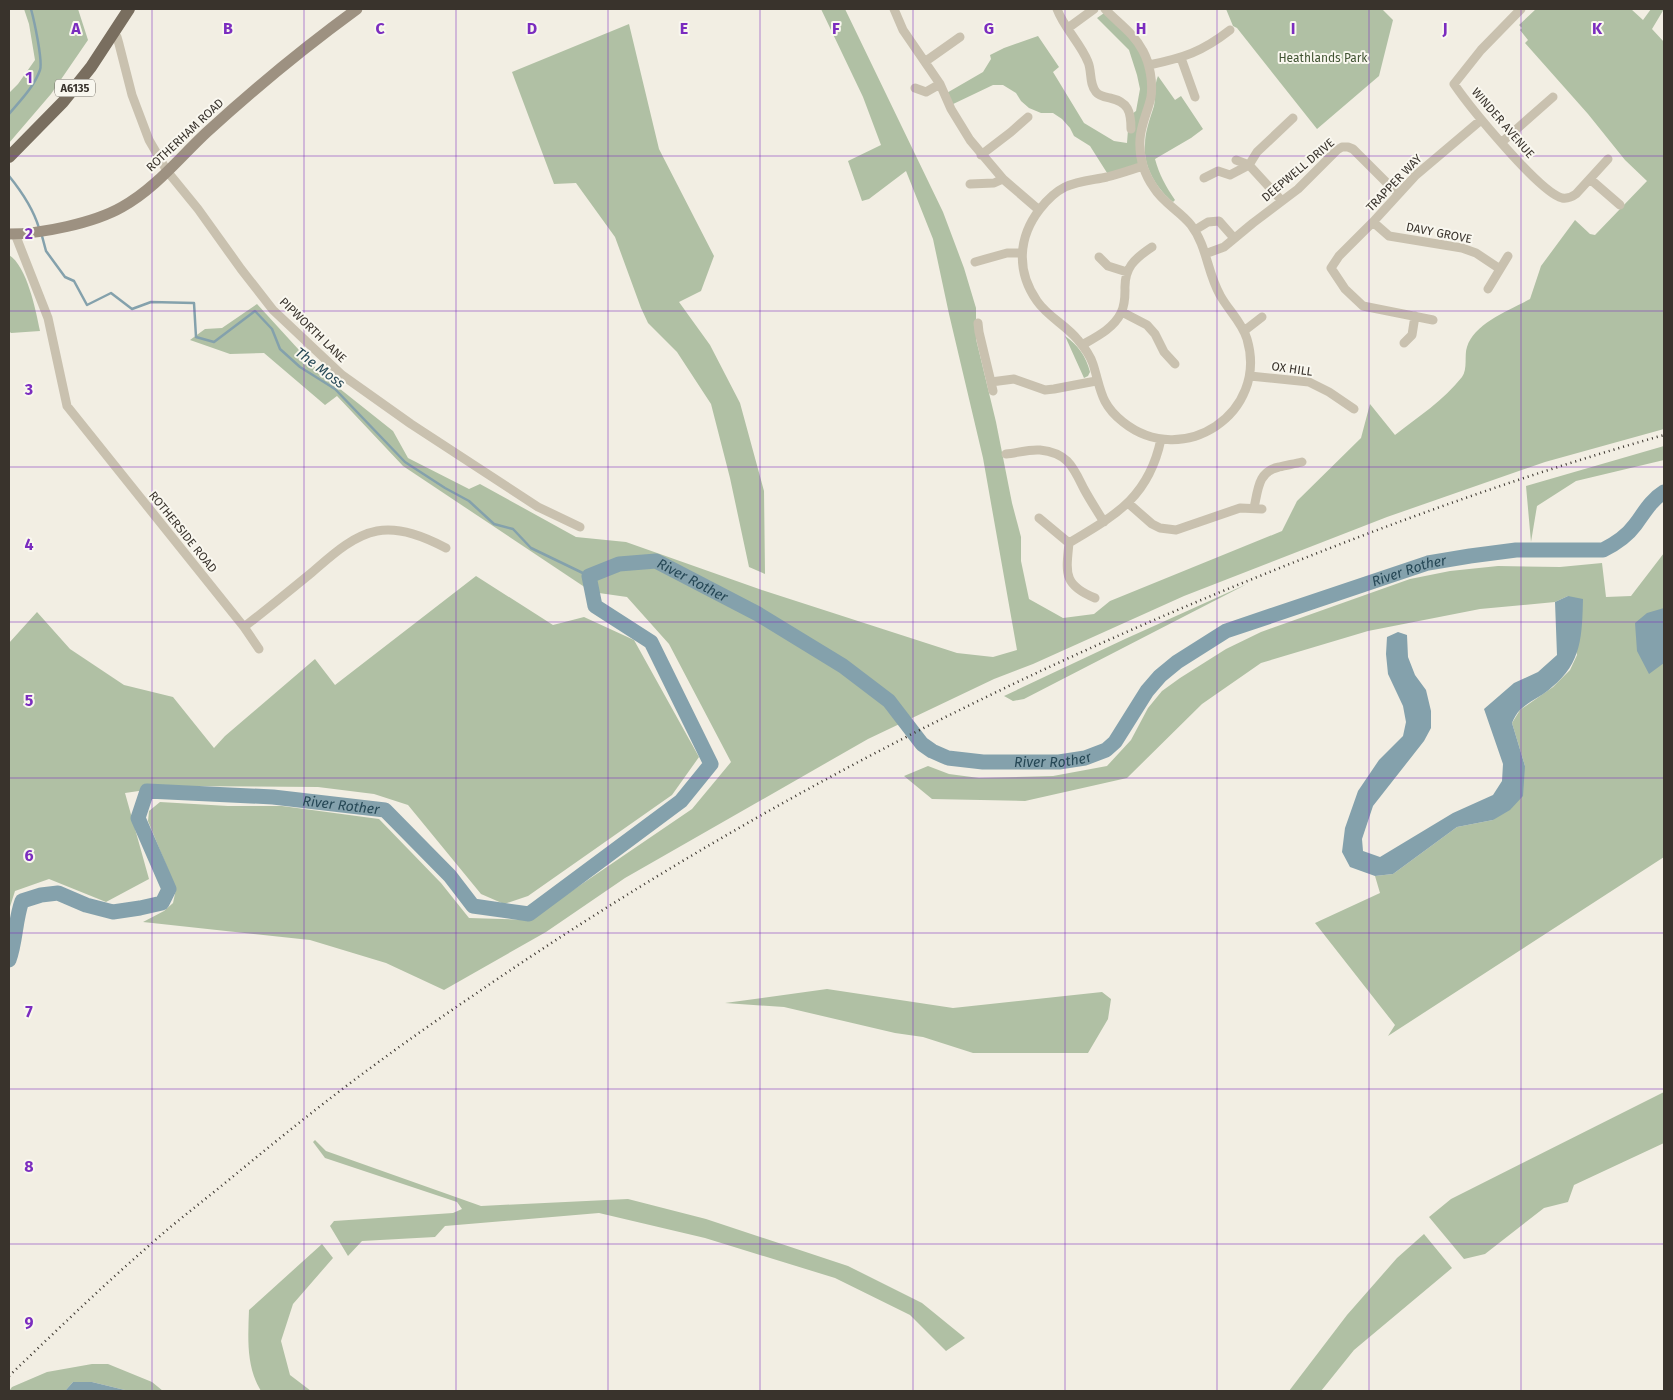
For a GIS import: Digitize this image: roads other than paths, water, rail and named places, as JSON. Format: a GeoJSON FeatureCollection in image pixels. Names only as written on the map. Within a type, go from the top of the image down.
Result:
{"type":"FeatureCollection","features":[{"type":"Feature","properties":{"kind":"main road","name":"A6135"},"geometry":{"type":"LineString","coordinates":[[9,157],[63,102],[91,67],[129,9]]}},
{"type":"Feature","properties":{"kind":"main road","name":"ROTHERHAM ROAD"},"geometry":{"type":"LineString","coordinates":[[12,234],[87,221],[110,214],[133,201],[236,106],[357,9]]}},
{"type":"Feature","properties":{"kind":"street"},"geometry":{"type":"LineString","coordinates":[[894,9],[903,30],[926,61],[956,117],[981,155],[1003,179],[1039,210]]}},
{"type":"Feature","properties":{"kind":"street"},"geometry":{"type":"LineString","coordinates":[[1057,9],[1088,60],[1096,92],[1102,96],[1120,100],[1126,105],[1131,120],[1131,129]]}},
{"type":"Feature","properties":{"kind":"street"},"geometry":{"type":"LineString","coordinates":[[1068,28],[1094,9]]}},
{"type":"Feature","properties":{"kind":"street"},"geometry":{"type":"LineString","coordinates":[[1105,9],[1134,37],[1144,52],[1149,65],[1151,96],[1143,123],[1140,142],[1143,166],[1149,181],[1157,192],[1195,230],[1201,241],[1210,273],[1219,295],[1244,331],[1250,350],[1250,376],[1239,403],[1220,424],[1210,430],[1193,437],[1175,440],[1161,439],[1141,433],[1122,421],[1107,405],[1096,381],[1093,365],[1082,345],[1073,334],[1050,316],[1031,292],[1021,252],[1030,222],[1045,202],[1064,188],[1143,166]]}},
{"type":"Feature","properties":{"kind":"street","name":"WINDER AVENUE"},"geometry":{"type":"LineString","coordinates":[[1522,9],[1480,50],[1454,84],[1481,120],[1526,168],[1556,195],[1570,198],[1576,194],[1608,159]]}},
{"type":"Feature","properties":{"kind":"street"},"geometry":{"type":"LineString","coordinates":[[1149,65],[1181,58],[1210,45],[1230,30]]}},
{"type":"Feature","properties":{"kind":"street","name":"PIPWORTH LANE"},"geometry":{"type":"LineString","coordinates":[[114,34],[119,44],[132,95],[149,140],[167,171],[198,209],[273,310],[342,375],[411,424],[538,507],[580,527]]}},
{"type":"Feature","properties":{"kind":"street"},"geometry":{"type":"LineString","coordinates":[[926,61],[960,37]]}},
{"type":"Feature","properties":{"kind":"street"},"geometry":{"type":"LineString","coordinates":[[1181,58],[1195,97]]}},
{"type":"Feature","properties":{"kind":"street"},"geometry":{"type":"LineString","coordinates":[[915,88],[926,92],[940,84]]}},
{"type":"Feature","properties":{"kind":"street"},"geometry":{"type":"LineString","coordinates":[[1502,142],[1553,97]]}},
{"type":"Feature","properties":{"kind":"street"},"geometry":{"type":"LineString","coordinates":[[981,155],[1012,132],[1028,117]]}},
{"type":"Feature","properties":{"kind":"street"},"geometry":{"type":"LineString","coordinates":[[1204,178],[1218,171],[1230,174],[1236,173],[1249,165],[1257,152],[1293,118]]}},
{"type":"Feature","properties":{"kind":"street","name":"TRAPPER WAY"},"geometry":{"type":"LineString","coordinates":[[1415,316],[1363,306],[1345,289],[1331,268],[1339,256],[1416,175],[1481,120]]}},
{"type":"Feature","properties":{"kind":"street","name":"DEEPWELL DRIVE"},"geometry":{"type":"LineString","coordinates":[[1205,254],[1224,247],[1310,179],[1328,158],[1342,147],[1348,146],[1353,149],[1398,194]]}},
{"type":"Feature","properties":{"kind":"street"},"geometry":{"type":"LineString","coordinates":[[1236,160],[1249,165],[1282,201]]}},
{"type":"Feature","properties":{"kind":"street"},"geometry":{"type":"LineString","coordinates":[[970,184],[994,183],[1003,179]]}},
{"type":"Feature","properties":{"kind":"street"},"geometry":{"type":"LineString","coordinates":[[1590,179],[1620,205]]}},
{"type":"Feature","properties":{"kind":"street"},"geometry":{"type":"LineString","coordinates":[[1195,230],[1208,222],[1219,220],[1234,238]]}},
{"type":"Feature","properties":{"kind":"street","name":"DAVY GROVE"},"geometry":{"type":"LineString","coordinates":[[1373,222],[1390,236],[1462,248],[1476,253],[1500,269]]}},
{"type":"Feature","properties":{"kind":"street","name":"ROTHERSIDE ROAD"},"geometry":{"type":"LineString","coordinates":[[12,234],[48,318],[68,406],[259,649]]}},
{"type":"Feature","properties":{"kind":"street"},"geometry":{"type":"LineString","coordinates":[[1082,345],[1110,327],[1122,312],[1127,272],[1134,260],[1152,247]]}},
{"type":"Feature","properties":{"kind":"street"},"geometry":{"type":"LineString","coordinates":[[975,262],[1007,253],[1021,252]]}},
{"type":"Feature","properties":{"kind":"street"},"geometry":{"type":"LineString","coordinates":[[1488,289],[1508,256]]}},
{"type":"Feature","properties":{"kind":"street"},"geometry":{"type":"LineString","coordinates":[[1099,257],[1108,266],[1127,272]]}},
{"type":"Feature","properties":{"kind":"street"},"geometry":{"type":"LineString","coordinates":[[1122,312],[1147,324],[1155,334],[1164,352],[1175,364]]}},
{"type":"Feature","properties":{"kind":"street"},"geometry":{"type":"LineString","coordinates":[[1404,342],[1412,335],[1415,316],[1433,320]]}},
{"type":"Feature","properties":{"kind":"street"},"geometry":{"type":"LineString","coordinates":[[1244,331],[1262,317]]}},
{"type":"Feature","properties":{"kind":"street"},"geometry":{"type":"LineString","coordinates":[[978,323],[992,386],[1014,379],[1045,390],[1096,381]]}},
{"type":"Feature","properties":{"kind":"street","name":"OX HILL"},"geometry":{"type":"LineString","coordinates":[[1250,376],[1309,382],[1329,392],[1354,409]]}},
{"type":"Feature","properties":{"kind":"street"},"geometry":{"type":"LineString","coordinates":[[1069,544],[1104,522],[1128,503],[1150,474],[1156,460],[1161,439]]}},
{"type":"Feature","properties":{"kind":"street"},"geometry":{"type":"LineString","coordinates":[[1006,454],[1039,450],[1056,454],[1067,460],[1076,470],[1083,487],[1104,522]]}},
{"type":"Feature","properties":{"kind":"street"},"geometry":{"type":"LineString","coordinates":[[1128,503],[1152,524],[1160,528],[1176,530],[1230,510],[1258,508],[1260,478],[1271,468],[1302,462]]}},
{"type":"Feature","properties":{"kind":"street"},"geometry":{"type":"LineString","coordinates":[[1039,518],[1069,544]]}},
{"type":"Feature","properties":{"kind":"street"},"geometry":{"type":"LineString","coordinates":[[244,628],[348,544],[370,533],[386,531],[408,532],[434,541],[446,548]]}},
{"type":"Feature","properties":{"kind":"street"},"geometry":{"type":"LineString","coordinates":[[1069,544],[1066,568],[1068,577],[1076,588],[1095,598]]}},
{"type":"Feature","properties":{"kind":"water"},"geometry":{"type":"Polygon","coordinates":[[[1568,596],[1583,599],[1581,636],[1575,658],[1562,678],[1520,710],[1512,723],[1525,766],[1523,796],[1510,810],[1493,820],[1457,827],[1393,874],[1375,876],[1350,867],[1342,852],[1345,828],[1358,791],[1379,760],[1403,736],[1406,722],[1403,706],[1388,674],[1387,637],[1398,632],[1407,635],[1408,657],[1415,675],[1426,690],[1431,711],[1431,728],[1424,741],[1373,806],[1362,839],[1363,851],[1380,857],[1453,813],[1493,795],[1502,781],[1503,764],[1484,709],[1514,683],[1538,672],[1557,655],[1555,602],[1568,596]]]}},
{"type":"Feature","properties":{"kind":"water"},"geometry":{"type":"Polygon","coordinates":[[[1664,608],[1664,663],[1649,674],[1637,651],[1635,623],[1647,613],[1664,608]]]}},
{"type":"Feature","properties":{"kind":"water"},"geometry":{"type":"Polygon","coordinates":[[[73,1382],[92,1382],[129,1391],[65,1391],[73,1382]]]}},
{"type":"Feature","properties":{"kind":"waterway","name":"The Moss"},"geometry":{"type":"LineString","coordinates":[[9,114],[30,88],[40,70],[39,50],[31,9]]}},
{"type":"Feature","properties":{"kind":"waterway","name":"The Moss"},"geometry":{"type":"LineString","coordinates":[[9,176],[27,200],[39,228]]}},
{"type":"Feature","properties":{"kind":"waterway","name":"The Moss"},"geometry":{"type":"LineString","coordinates":[[42,236],[46,251],[65,277],[74,281],[87,305],[111,293],[132,309],[151,302],[194,303],[196,337],[214,342],[255,311],[272,329],[280,349],[300,367],[335,389],[405,462],[469,501],[494,524],[513,529],[531,548],[589,576]]}},
{"type":"Feature","properties":{"kind":"waterway","name":"River Rother"},"geometry":{"type":"LineString","coordinates":[[9,960],[22,901],[41,895],[58,893],[86,905],[113,912],[162,903],[169,889],[138,818],[147,791],[273,797],[385,810],[450,876],[473,906],[529,914],[681,801],[711,764],[651,642],[595,606],[589,576],[619,564],[656,561],[758,614],[843,666],[889,701],[922,744],[932,751],[948,758],[983,762],[1059,762],[1085,758],[1106,750],[1115,742],[1147,691],[1160,676],[1177,662],[1226,631],[1428,563],[1516,550],[1603,550],[1628,533],[1651,503],[1664,492]]}},
{"type":"Feature","properties":{"kind":"railway"},"geometry":{"type":"LineString","coordinates":[[9,1376],[163,1233],[326,1101],[443,1016],[563,936],[656,877],[751,821],[847,768],[1043,670],[1245,582],[1453,502],[1558,467],[1664,435]]}},
{"type":"Feature","properties":{"kind":"park label","name":"Heathlands Park"},"geometry":{"type":"Point","coordinates":[1323,58]}}]}
